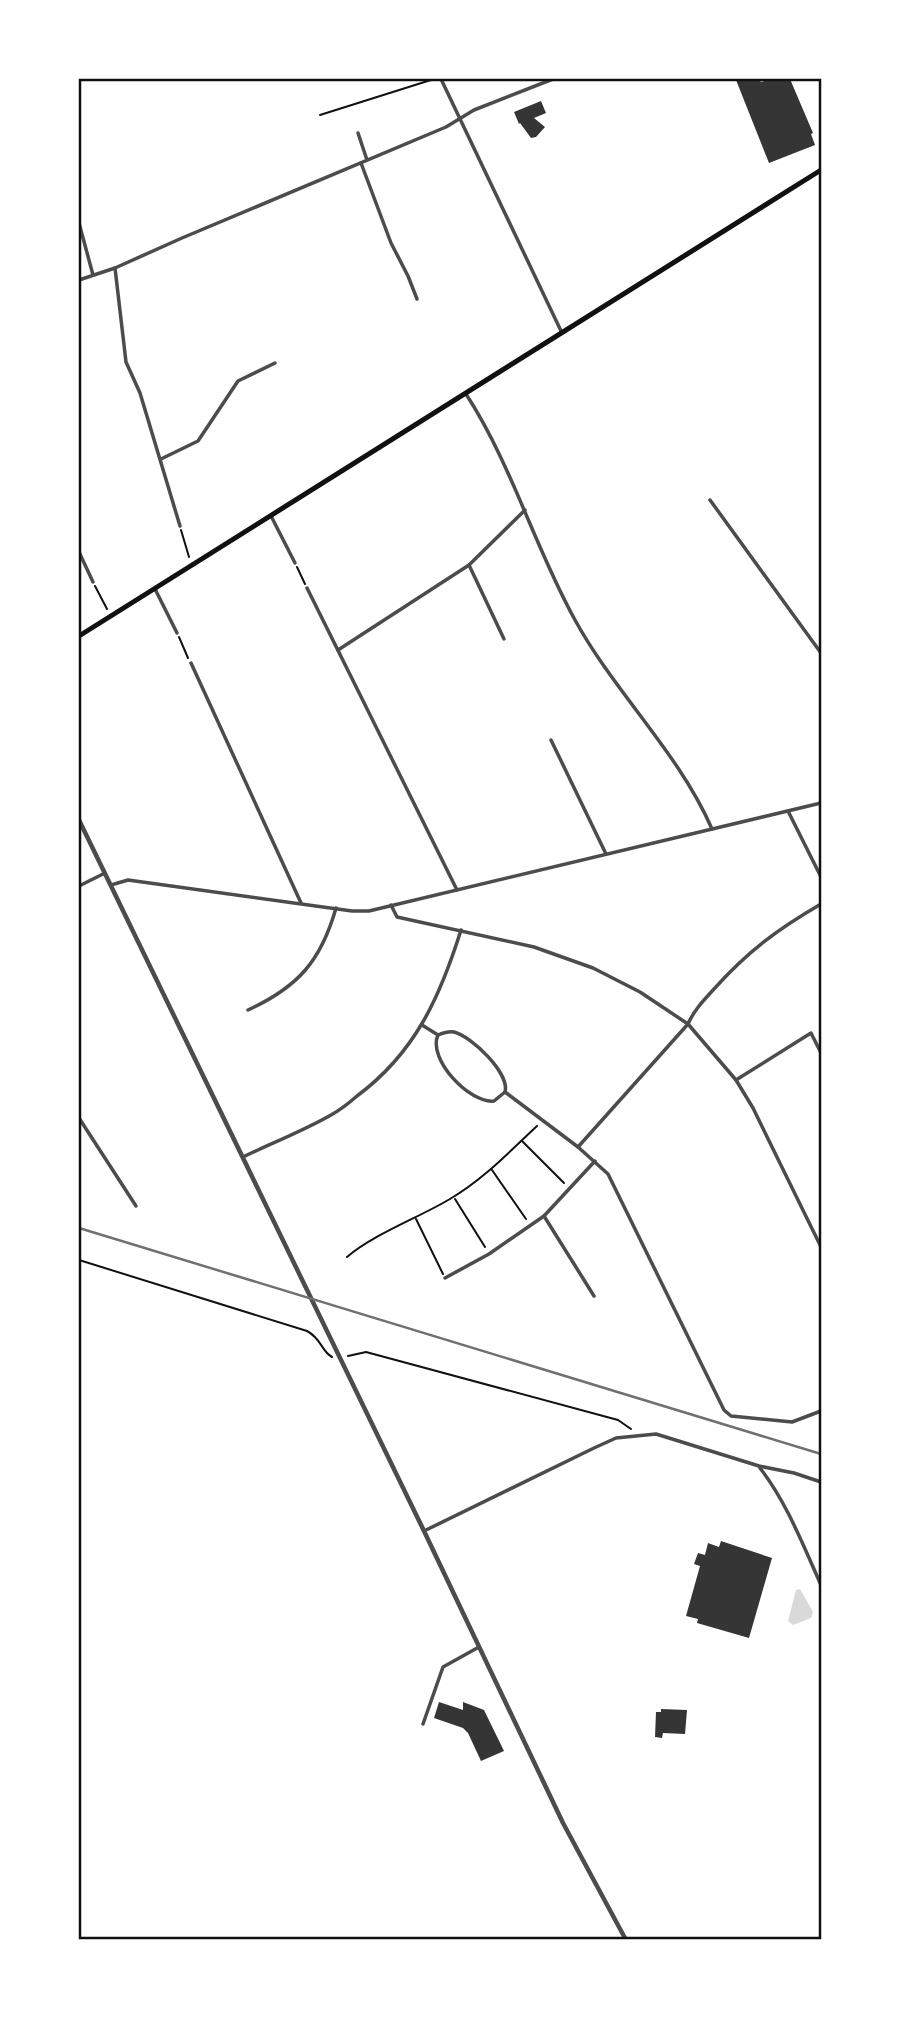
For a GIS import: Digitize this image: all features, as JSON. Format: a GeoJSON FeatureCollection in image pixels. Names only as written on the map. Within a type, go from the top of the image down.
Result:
{"type":"FeatureCollection","features":[{"type":"Feature","properties":{"kind":"main road"},"geometry":{"type":"LineString","coordinates":[[79,636],[821,170]]}},
{"type":"Feature","properties":{"kind":"street"},"geometry":{"type":"LineString","coordinates":[[441,79],[562,333]]}},
{"type":"Feature","properties":{"kind":"street"},"geometry":{"type":"LineString","coordinates":[[79,280],[115,268],[446,128],[474,110],[553,79]]}},
{"type":"Feature","properties":{"kind":"street"},"geometry":{"type":"LineString","coordinates":[[358,133],[367,160]]}},
{"type":"Feature","properties":{"kind":"street"},"geometry":{"type":"LineString","coordinates":[[360,163],[391,243],[417,299]]}},
{"type":"Feature","properties":{"kind":"street"},"geometry":{"type":"LineString","coordinates":[[79,222],[93,275]]}},
{"type":"Feature","properties":{"kind":"street"},"geometry":{"type":"LineString","coordinates":[[115,268],[126,362],[140,393],[180,526]]}},
{"type":"Feature","properties":{"kind":"street"},"geometry":{"type":"LineString","coordinates":[[161,459],[198,441],[238,381],[275,363]]}},
{"type":"Feature","properties":{"kind":"street"},"geometry":{"type":"LineString","coordinates":[[466,393],[499,450],[576,622],[601,663],[699,800],[712,829]]}},
{"type":"Feature","properties":{"kind":"street"},"geometry":{"type":"LineString","coordinates":[[709,500],[821,653]]}},
{"type":"Feature","properties":{"kind":"street"},"geometry":{"type":"LineString","coordinates":[[338,649],[469,565],[525,510]]}},
{"type":"Feature","properties":{"kind":"street"},"geometry":{"type":"LineString","coordinates":[[271,516],[295,563]]}},
{"type":"Feature","properties":{"kind":"street"},"geometry":{"type":"LineString","coordinates":[[79,552],[93,582]]}},
{"type":"Feature","properties":{"kind":"street"},"geometry":{"type":"LineString","coordinates":[[469,565],[504,639]]}},
{"type":"Feature","properties":{"kind":"street"},"geometry":{"type":"LineString","coordinates":[[307,588],[457,890]]}},
{"type":"Feature","properties":{"kind":"street"},"geometry":{"type":"LineString","coordinates":[[155,589],[177,633]]}},
{"type":"Feature","properties":{"kind":"street"},"geometry":{"type":"LineString","coordinates":[[191,663],[302,904]]}},
{"type":"Feature","properties":{"kind":"street"},"geometry":{"type":"LineString","coordinates":[[551,740],[606,854]]}},
{"type":"Feature","properties":{"kind":"street"},"geometry":{"type":"LineString","coordinates":[[111,885],[128,880],[369,911],[821,803]]}},
{"type":"Feature","properties":{"kind":"street"},"geometry":{"type":"LineString","coordinates":[[788,811],[821,877]]}},
{"type":"Feature","properties":{"kind":"street"},"geometry":{"type":"LineString","coordinates":[[79,820],[584,1864],[625,1940]]}},
{"type":"Feature","properties":{"kind":"street"},"geometry":{"type":"LineString","coordinates":[[79,886],[104,873]]}},
{"type":"Feature","properties":{"kind":"street"},"geometry":{"type":"LineString","coordinates":[[578,1147],[688,1024],[694,1011],[733,968],[766,938],[821,904]]}},
{"type":"Feature","properties":{"kind":"street"},"geometry":{"type":"LineString","coordinates":[[391,905],[397,917],[534,947],[593,968],[640,992],[688,1024],[736,1080],[753,1108],[821,1247]]}},
{"type":"Feature","properties":{"kind":"street"},"geometry":{"type":"LineString","coordinates":[[248,1010],[286,989],[305,973],[321,949],[336,908]]}},
{"type":"Feature","properties":{"kind":"street"},"geometry":{"type":"LineString","coordinates":[[242,1157],[333,1115],[383,1075],[401,1056],[422,1026],[446,976],[461,930]]}},
{"type":"Feature","properties":{"kind":"street"},"geometry":{"type":"LineString","coordinates":[[422,1026],[438,1035],[448,1032],[462,1035],[484,1054],[505,1080],[505,1092]]}},
{"type":"Feature","properties":{"kind":"street"},"geometry":{"type":"LineString","coordinates":[[736,1080],[811,1033],[821,1053]]}},
{"type":"Feature","properties":{"kind":"street"},"geometry":{"type":"LineString","coordinates":[[438,1035],[435,1049],[442,1064],[473,1096],[482,1101],[494,1101],[505,1092]]}},
{"type":"Feature","properties":{"kind":"street"},"geometry":{"type":"LineString","coordinates":[[505,1092],[578,1147],[608,1174],[724,1410],[731,1416],[792,1422],[821,1411]]}},
{"type":"Feature","properties":{"kind":"street"},"geometry":{"type":"LineString","coordinates":[[79,1118],[136,1206]]}},
{"type":"Feature","properties":{"kind":"street"},"geometry":{"type":"LineString","coordinates":[[445,1278],[489,1254],[544,1216],[595,1161]]}},
{"type":"Feature","properties":{"kind":"street"},"geometry":{"type":"LineString","coordinates":[[544,1216],[594,1296]]}},
{"type":"Feature","properties":{"kind":"street"},"geometry":{"type":"LineString","coordinates":[[424,1531],[605,1443],[637,1434],[656,1434],[821,1482]]}},
{"type":"Feature","properties":{"kind":"street"},"geometry":{"type":"LineString","coordinates":[[759,1466],[772,1484],[821,1585]]}},
{"type":"Feature","properties":{"kind":"street"},"geometry":{"type":"LineString","coordinates":[[423,1724],[443,1667],[479,1647]]}},
{"type":"Feature","properties":{"kind":"path"},"geometry":{"type":"LineString","coordinates":[[320,115],[434,79]]}},
{"type":"Feature","properties":{"kind":"path"},"geometry":{"type":"LineString","coordinates":[[180,526],[189,557]]}},
{"type":"Feature","properties":{"kind":"path"},"geometry":{"type":"LineString","coordinates":[[295,563],[307,588]]}},
{"type":"Feature","properties":{"kind":"path"},"geometry":{"type":"LineString","coordinates":[[93,582],[111,616]]}},
{"type":"Feature","properties":{"kind":"path"},"geometry":{"type":"LineString","coordinates":[[177,633],[191,663]]}},
{"type":"Feature","properties":{"kind":"path"},"geometry":{"type":"LineString","coordinates":[[347,1257],[363,1244],[416,1219],[454,1197],[492,1170],[543,1120]]}},
{"type":"Feature","properties":{"kind":"path"},"geometry":{"type":"LineString","coordinates":[[522,1141],[569,1189]]}},
{"type":"Feature","properties":{"kind":"path"},"geometry":{"type":"LineString","coordinates":[[492,1170],[531,1226]]}},
{"type":"Feature","properties":{"kind":"path"},"geometry":{"type":"LineString","coordinates":[[454,1197],[489,1254]]}},
{"type":"Feature","properties":{"kind":"path"},"geometry":{"type":"LineString","coordinates":[[416,1219],[445,1278]]}},
{"type":"Feature","properties":{"kind":"path"},"geometry":{"type":"LineString","coordinates":[[79,1260],[307,1331],[316,1336],[327,1354],[340,1358],[366,1352],[618,1420],[637,1434]]}},
{"type":"Feature","properties":{"kind":"shaded area"},"geometry":{"type":"Polygon","coordinates":[[[800,1589],[813,1612],[811,1618],[793,1625],[788,1621],[796,1590],[800,1589]]]}},
{"type":"Feature","properties":{"kind":"building"},"geometry":{"type":"Polygon","coordinates":[[[759,79],[761,82],[790,79],[813,133],[811,134],[815,145],[769,163],[736,80],[759,79]]]}},
{"type":"Feature","properties":{"kind":"building"},"geometry":{"type":"Polygon","coordinates":[[[541,101],[546,113],[534,118],[545,127],[536,137],[531,138],[519,124],[514,112],[541,101]]]}},
{"type":"Feature","properties":{"kind":"building"},"geometry":{"type":"Polygon","coordinates":[[[721,1541],[772,1558],[749,1638],[697,1623],[698,1619],[686,1616],[700,1566],[694,1564],[698,1553],[705,1555],[708,1543],[719,1547],[721,1541]]]}},
{"type":"Feature","properties":{"kind":"building"},"geometry":{"type":"Polygon","coordinates":[[[439,1702],[463,1710],[463,1702],[484,1710],[504,1751],[481,1761],[463,1728],[434,1718],[439,1702]]]}},
{"type":"Feature","properties":{"kind":"building"},"geometry":{"type":"Polygon","coordinates":[[[661,1709],[687,1710],[685,1734],[663,1733],[662,1738],[655,1737],[656,1712],[661,1712],[661,1709]]]}},
{"type":"Feature","properties":{"kind":"railway"},"geometry":{"type":"LineString","coordinates":[[79,1228],[821,1454]]}}]}
